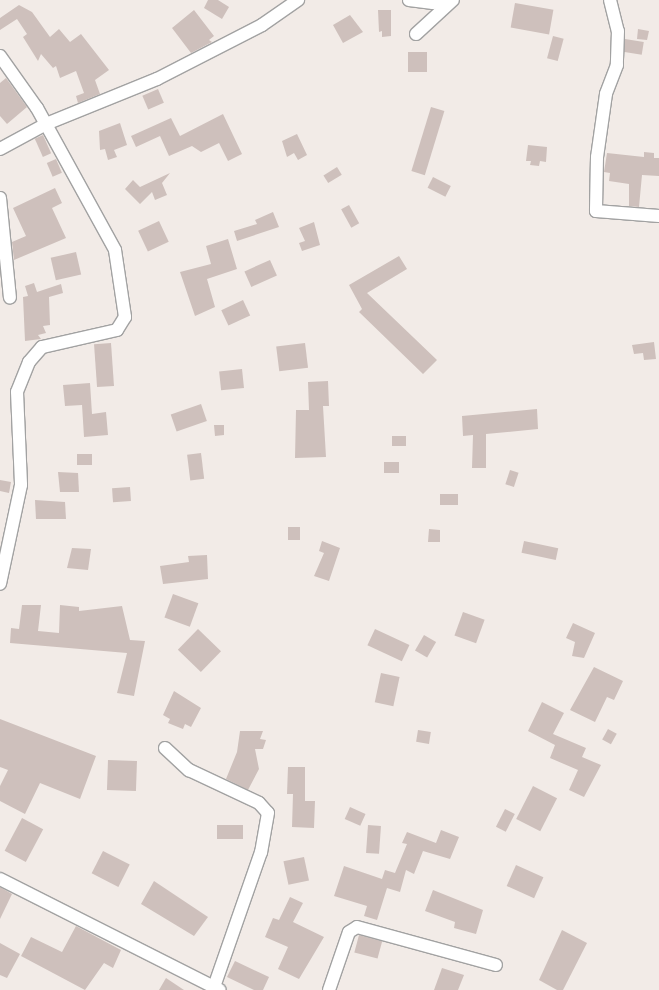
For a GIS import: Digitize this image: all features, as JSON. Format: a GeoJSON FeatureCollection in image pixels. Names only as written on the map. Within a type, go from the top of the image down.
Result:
{"type":"FeatureCollection","features":[{"type":"Feature","properties":{"kind":"street"},"geometry":{"type":"LineString","coordinates":[[0,149],[46,124],[157,79],[262,25],[298,0]]}},
{"type":"Feature","properties":{"kind":"street"},"geometry":{"type":"LineString","coordinates":[[409,0],[433,3],[446,0]]}},
{"type":"Feature","properties":{"kind":"street"},"geometry":{"type":"LineString","coordinates":[[416,34],[452,0]]}},
{"type":"Feature","properties":{"kind":"street"},"geometry":{"type":"LineString","coordinates":[[610,0],[618,31],[617,64],[606,94],[596,157],[596,211],[659,216]]}},
{"type":"Feature","properties":{"kind":"street"},"geometry":{"type":"LineString","coordinates":[[0,56],[46,124],[115,250],[125,317],[117,330],[110,334],[42,347],[29,362],[17,392],[21,485],[0,584]]}},
{"type":"Feature","properties":{"kind":"street"},"geometry":{"type":"LineString","coordinates":[[0,198],[10,298]]}},
{"type":"Feature","properties":{"kind":"street"},"geometry":{"type":"LineString","coordinates":[[0,879],[217,989],[262,852],[268,813],[259,803],[189,770],[165,748]]}},
{"type":"Feature","properties":{"kind":"street"},"geometry":{"type":"LineString","coordinates":[[329,990],[348,932],[357,927],[496,965]]}},
{"type":"Feature","properties":{"kind":"building"},"geometry":{"type":"Polygon","coordinates":[[[208,0],[218,0],[229,7],[222,19],[204,8],[208,0]]]}},
{"type":"Feature","properties":{"kind":"building"},"geometry":{"type":"Polygon","coordinates":[[[515,3],[553,10],[549,34],[511,28],[515,3]]]}},
{"type":"Feature","properties":{"kind":"building"},"geometry":{"type":"Polygon","coordinates":[[[19,5],[32,12],[50,37],[59,29],[70,42],[81,34],[109,70],[95,80],[100,94],[78,103],[76,96],[84,93],[76,71],[60,78],[56,66],[53,68],[41,54],[38,61],[23,37],[27,34],[17,19],[0,30],[0,18],[19,5]]]}},
{"type":"Feature","properties":{"kind":"building"},"geometry":{"type":"Polygon","coordinates":[[[194,10],[214,36],[209,40],[212,42],[191,53],[172,28],[194,10]]]}},
{"type":"Feature","properties":{"kind":"building"},"geometry":{"type":"Polygon","coordinates":[[[378,10],[391,10],[391,36],[382,37],[382,31],[379,32],[378,10]]]}},
{"type":"Feature","properties":{"kind":"building"},"geometry":{"type":"Polygon","coordinates":[[[350,15],[363,32],[343,43],[333,25],[350,15]]]}},
{"type":"Feature","properties":{"kind":"building"},"geometry":{"type":"Polygon","coordinates":[[[638,29],[649,31],[647,40],[637,39],[638,29]]]}},
{"type":"Feature","properties":{"kind":"building"},"geometry":{"type":"Polygon","coordinates":[[[553,36],[564,39],[558,61],[547,58],[553,36]]]}},
{"type":"Feature","properties":{"kind":"building"},"geometry":{"type":"Polygon","coordinates":[[[625,39],[644,42],[642,55],[623,52],[625,39]]]}},
{"type":"Feature","properties":{"kind":"building"},"geometry":{"type":"Polygon","coordinates":[[[408,52],[427,52],[427,72],[408,72],[408,52]]]}},
{"type":"Feature","properties":{"kind":"building"},"geometry":{"type":"Polygon","coordinates":[[[6,78],[27,107],[7,124],[0,116],[0,83],[6,78]]]}},
{"type":"Feature","properties":{"kind":"building"},"geometry":{"type":"Polygon","coordinates":[[[158,89],[164,103],[148,109],[142,96],[158,89]]]}},
{"type":"Feature","properties":{"kind":"building"},"geometry":{"type":"Polygon","coordinates":[[[431,107],[444,111],[425,175],[411,171],[431,107]]]}},
{"type":"Feature","properties":{"kind":"building"},"geometry":{"type":"Polygon","coordinates":[[[223,114],[242,154],[228,161],[219,143],[201,152],[192,146],[169,156],[160,136],[136,147],[131,136],[171,118],[180,136],[223,114]]]}},
{"type":"Feature","properties":{"kind":"building"},"geometry":{"type":"Polygon","coordinates":[[[120,123],[127,145],[114,150],[117,157],[108,160],[105,149],[100,150],[99,131],[120,123]]]}},
{"type":"Feature","properties":{"kind":"building"},"geometry":{"type":"Polygon","coordinates":[[[297,134],[307,155],[298,160],[294,153],[287,157],[282,141],[297,134]]]}},
{"type":"Feature","properties":{"kind":"building"},"geometry":{"type":"Polygon","coordinates":[[[43,135],[51,153],[43,157],[35,139],[43,135]]]}},
{"type":"Feature","properties":{"kind":"building"},"geometry":{"type":"Polygon","coordinates":[[[528,145],[547,147],[546,162],[540,161],[539,166],[530,165],[531,161],[526,161],[528,145]]]}},
{"type":"Feature","properties":{"kind":"building"},"geometry":{"type":"Polygon","coordinates":[[[644,152],[654,153],[654,158],[659,158],[659,176],[642,175],[639,207],[629,206],[629,184],[609,181],[610,173],[604,172],[607,153],[644,157],[644,152]]]}},
{"type":"Feature","properties":{"kind":"building"},"geometry":{"type":"Polygon","coordinates":[[[56,159],[62,173],[53,177],[47,163],[56,159]]]}},
{"type":"Feature","properties":{"kind":"building"},"geometry":{"type":"Polygon","coordinates":[[[337,167],[342,175],[328,183],[323,175],[337,167]]]}},
{"type":"Feature","properties":{"kind":"building"},"geometry":{"type":"Polygon","coordinates":[[[170,173],[162,183],[167,195],[155,200],[152,192],[140,204],[125,189],[133,180],[140,187],[170,173]]]}},
{"type":"Feature","properties":{"kind":"building"},"geometry":{"type":"Polygon","coordinates":[[[433,177],[451,186],[445,197],[428,188],[433,177]]]}},
{"type":"Feature","properties":{"kind":"building"},"geometry":{"type":"Polygon","coordinates":[[[55,188],[62,203],[52,208],[66,238],[14,260],[12,242],[26,236],[13,208],[55,188]]]}},
{"type":"Feature","properties":{"kind":"building"},"geometry":{"type":"Polygon","coordinates":[[[349,205],[359,223],[351,228],[341,209],[349,205]]]}},
{"type":"Feature","properties":{"kind":"building"},"geometry":{"type":"Polygon","coordinates":[[[273,212],[279,227],[237,241],[234,231],[257,224],[255,220],[273,212]]]}},
{"type":"Feature","properties":{"kind":"building"},"geometry":{"type":"Polygon","coordinates":[[[159,221],[169,242],[148,252],[138,231],[159,221]]]}},
{"type":"Feature","properties":{"kind":"building"},"geometry":{"type":"Polygon","coordinates":[[[314,222],[320,245],[302,251],[299,243],[305,241],[299,228],[314,222]]]}},
{"type":"Feature","properties":{"kind":"building"},"geometry":{"type":"Polygon","coordinates":[[[228,239],[237,269],[207,279],[215,307],[195,316],[180,272],[211,264],[206,246],[228,239]]]}},
{"type":"Feature","properties":{"kind":"building"},"geometry":{"type":"Polygon","coordinates":[[[76,252],[81,274],[56,280],[51,258],[76,252]]]}},
{"type":"Feature","properties":{"kind":"building"},"geometry":{"type":"Polygon","coordinates":[[[399,256],[407,269],[367,293],[437,360],[423,374],[359,312],[362,309],[349,285],[399,256]]]}},
{"type":"Feature","properties":{"kind":"building"},"geometry":{"type":"Polygon","coordinates":[[[270,260],[277,276],[251,287],[244,271],[270,260]]]}},
{"type":"Feature","properties":{"kind":"building"},"geometry":{"type":"Polygon","coordinates":[[[34,283],[37,292],[61,284],[63,293],[49,297],[50,325],[43,326],[46,333],[38,335],[41,339],[25,341],[23,297],[28,296],[25,286],[34,283]]]}},
{"type":"Feature","properties":{"kind":"building"},"geometry":{"type":"Polygon","coordinates":[[[243,300],[250,315],[228,326],[221,310],[243,300]]]}},
{"type":"Feature","properties":{"kind":"building"},"geometry":{"type":"Polygon","coordinates":[[[654,342],[656,359],[644,360],[643,353],[634,354],[632,345],[654,342]]]}},
{"type":"Feature","properties":{"kind":"building"},"geometry":{"type":"Polygon","coordinates":[[[111,343],[114,386],[97,387],[94,344],[111,343]]]}},
{"type":"Feature","properties":{"kind":"building"},"geometry":{"type":"Polygon","coordinates":[[[305,343],[308,368],[279,371],[276,347],[305,343]]]}},
{"type":"Feature","properties":{"kind":"building"},"geometry":{"type":"Polygon","coordinates":[[[242,369],[244,388],[221,390],[219,371],[242,369]]]}},
{"type":"Feature","properties":{"kind":"building"},"geometry":{"type":"Polygon","coordinates":[[[328,381],[329,406],[323,406],[326,457],[295,458],[296,410],[309,410],[308,382],[328,381]]]}},
{"type":"Feature","properties":{"kind":"building"},"geometry":{"type":"Polygon","coordinates":[[[90,383],[92,414],[106,412],[108,435],[84,437],[82,405],[65,406],[63,385],[90,383]]]}},
{"type":"Feature","properties":{"kind":"building"},"geometry":{"type":"Polygon","coordinates":[[[201,404],[207,421],[177,431],[171,414],[201,404]]]}},
{"type":"Feature","properties":{"kind":"building"},"geometry":{"type":"Polygon","coordinates":[[[537,409],[538,429],[486,434],[486,468],[472,468],[473,435],[463,436],[462,416],[537,409]]]}},
{"type":"Feature","properties":{"kind":"building"},"geometry":{"type":"Polygon","coordinates":[[[214,425],[224,425],[224,435],[215,436],[214,425]]]}},
{"type":"Feature","properties":{"kind":"building"},"geometry":{"type":"Polygon","coordinates":[[[392,436],[406,436],[406,446],[392,446],[392,436]]]}},
{"type":"Feature","properties":{"kind":"building"},"geometry":{"type":"Polygon","coordinates":[[[201,453],[204,479],[190,481],[187,455],[201,453]]]}},
{"type":"Feature","properties":{"kind":"building"},"geometry":{"type":"Polygon","coordinates":[[[77,454],[92,454],[92,465],[77,465],[77,454]]]}},
{"type":"Feature","properties":{"kind":"building"},"geometry":{"type":"Polygon","coordinates":[[[384,462],[399,462],[399,473],[384,473],[384,462]]]}},
{"type":"Feature","properties":{"kind":"building"},"geometry":{"type":"Polygon","coordinates":[[[510,470],[519,473],[514,487],[505,484],[510,470]]]}},
{"type":"Feature","properties":{"kind":"building"},"geometry":{"type":"Polygon","coordinates":[[[58,472],[78,473],[79,492],[60,492],[58,472]]]}},
{"type":"Feature","properties":{"kind":"building"},"geometry":{"type":"Polygon","coordinates":[[[0,480],[11,482],[9,493],[0,491],[0,480]]]}},
{"type":"Feature","properties":{"kind":"building"},"geometry":{"type":"Polygon","coordinates":[[[130,487],[131,501],[113,502],[112,488],[130,487]]]}},
{"type":"Feature","properties":{"kind":"building"},"geometry":{"type":"Polygon","coordinates":[[[440,494],[458,494],[458,505],[440,505],[440,494]]]}},
{"type":"Feature","properties":{"kind":"building"},"geometry":{"type":"Polygon","coordinates":[[[35,500],[65,502],[66,519],[36,519],[35,500]]]}},
{"type":"Feature","properties":{"kind":"building"},"geometry":{"type":"Polygon","coordinates":[[[288,527],[300,527],[300,540],[288,540],[288,527]]]}},
{"type":"Feature","properties":{"kind":"building"},"geometry":{"type":"Polygon","coordinates":[[[429,529],[440,530],[440,542],[428,542],[429,529]]]}},
{"type":"Feature","properties":{"kind":"building"},"geometry":{"type":"Polygon","coordinates":[[[322,541],[340,548],[329,581],[314,576],[324,553],[319,551],[322,541]]]}},
{"type":"Feature","properties":{"kind":"building"},"geometry":{"type":"Polygon","coordinates":[[[524,541],[558,548],[556,560],[522,553],[524,541]]]}},
{"type":"Feature","properties":{"kind":"building"},"geometry":{"type":"Polygon","coordinates":[[[72,548],[91,549],[88,570],[67,568],[72,548]]]}},
{"type":"Feature","properties":{"kind":"building"},"geometry":{"type":"Polygon","coordinates":[[[207,555],[208,579],[163,584],[160,566],[189,562],[188,556],[207,555]]]}},
{"type":"Feature","properties":{"kind":"building"},"geometry":{"type":"Polygon","coordinates":[[[173,594],[198,603],[190,627],[164,617],[173,594]]]}},
{"type":"Feature","properties":{"kind":"building"},"geometry":{"type":"Polygon","coordinates":[[[22,605],[41,605],[38,631],[59,633],[60,605],[79,607],[79,611],[122,606],[130,640],[145,641],[134,696],[117,693],[127,653],[10,643],[11,628],[19,629],[22,605]]]}},
{"type":"Feature","properties":{"kind":"building"},"geometry":{"type":"Polygon","coordinates":[[[463,612],[485,620],[476,643],[454,635],[463,612]]]}},
{"type":"Feature","properties":{"kind":"building"},"geometry":{"type":"Polygon","coordinates":[[[573,623],[595,633],[584,658],[572,656],[575,642],[566,638],[573,623]]]}},
{"type":"Feature","properties":{"kind":"building"},"geometry":{"type":"Polygon","coordinates":[[[198,629],[221,651],[201,672],[178,650],[198,629]]]}},
{"type":"Feature","properties":{"kind":"building"},"geometry":{"type":"Polygon","coordinates":[[[375,629],[409,645],[402,661],[367,645],[375,629]]]}},
{"type":"Feature","properties":{"kind":"building"},"geometry":{"type":"Polygon","coordinates":[[[424,635],[436,642],[427,658],[415,651],[424,635]]]}},
{"type":"Feature","properties":{"kind":"building"},"geometry":{"type":"Polygon","coordinates":[[[594,667],[623,681],[614,700],[607,697],[595,722],[570,710],[594,667]]]}},
{"type":"Feature","properties":{"kind":"building"},"geometry":{"type":"Polygon","coordinates":[[[381,673],[400,677],[393,706],[375,702],[381,673]]]}},
{"type":"Feature","properties":{"kind":"building"},"geometry":{"type":"Polygon","coordinates":[[[174,691],[201,708],[191,727],[185,724],[183,729],[168,723],[170,719],[163,715],[174,691]]]}},
{"type":"Feature","properties":{"kind":"building"},"geometry":{"type":"Polygon","coordinates":[[[542,702],[564,713],[553,734],[586,748],[582,757],[601,765],[584,797],[569,790],[578,770],[550,758],[555,745],[528,731],[542,702]]]}},
{"type":"Feature","properties":{"kind":"building"},"geometry":{"type":"Polygon","coordinates":[[[0,719],[96,756],[80,799],[40,783],[25,814],[0,801],[0,786],[8,770],[0,767],[0,719]]]}},
{"type":"Feature","properties":{"kind":"building"},"geometry":{"type":"Polygon","coordinates":[[[608,729],[617,734],[611,744],[602,739],[608,729]]]}},
{"type":"Feature","properties":{"kind":"building"},"geometry":{"type":"Polygon","coordinates":[[[418,730],[431,732],[429,744],[416,742],[418,730]]]}},
{"type":"Feature","properties":{"kind":"building"},"geometry":{"type":"Polygon","coordinates":[[[240,731],[263,731],[260,739],[266,740],[263,749],[255,749],[259,769],[248,790],[226,779],[237,752],[240,731]]]}},
{"type":"Feature","properties":{"kind":"building"},"geometry":{"type":"Polygon","coordinates":[[[108,760],[137,761],[136,791],[107,790],[108,760]]]}},
{"type":"Feature","properties":{"kind":"building"},"geometry":{"type":"Polygon","coordinates":[[[288,767],[305,767],[305,801],[315,801],[314,828],[292,827],[293,794],[287,794],[288,767]]]}},
{"type":"Feature","properties":{"kind":"building"},"geometry":{"type":"Polygon","coordinates":[[[533,786],[557,798],[540,831],[516,819],[533,786]]]}},
{"type":"Feature","properties":{"kind":"building"},"geometry":{"type":"Polygon","coordinates":[[[350,807],[366,814],[360,826],[345,819],[350,807]]]}},
{"type":"Feature","properties":{"kind":"building"},"geometry":{"type":"Polygon","coordinates":[[[505,809],[515,814],[506,832],[496,827],[505,809]]]}},
{"type":"Feature","properties":{"kind":"building"},"geometry":{"type":"Polygon","coordinates":[[[22,818],[43,829],[26,862],[5,851],[22,818]]]}},
{"type":"Feature","properties":{"kind":"building"},"geometry":{"type":"Polygon","coordinates":[[[217,825],[243,825],[243,839],[217,839],[217,825]]]}},
{"type":"Feature","properties":{"kind":"building"},"geometry":{"type":"Polygon","coordinates":[[[368,825],[381,826],[379,854],[366,853],[368,825]]]}},
{"type":"Feature","properties":{"kind":"building"},"geometry":{"type":"Polygon","coordinates":[[[441,830],[459,837],[450,859],[423,851],[414,874],[406,870],[400,892],[387,888],[377,920],[364,916],[367,906],[334,896],[344,866],[382,879],[385,870],[395,873],[407,844],[402,843],[407,832],[436,843],[441,830]]]}},
{"type":"Feature","properties":{"kind":"building"},"geometry":{"type":"Polygon","coordinates":[[[103,851],[130,865],[118,887],[92,873],[103,851]]]}},
{"type":"Feature","properties":{"kind":"building"},"geometry":{"type":"Polygon","coordinates":[[[304,857],[309,880],[288,885],[283,861],[304,857]]]}},
{"type":"Feature","properties":{"kind":"building"},"geometry":{"type":"Polygon","coordinates":[[[516,865],[543,877],[534,898],[507,886],[516,865]]]}},
{"type":"Feature","properties":{"kind":"building"},"geometry":{"type":"Polygon","coordinates":[[[154,881],[208,917],[194,936],[141,904],[154,881]]]}},
{"type":"Feature","properties":{"kind":"building"},"geometry":{"type":"Polygon","coordinates":[[[0,887],[12,894],[0,919],[0,887]]]}},
{"type":"Feature","properties":{"kind":"building"},"geometry":{"type":"Polygon","coordinates":[[[433,890],[483,910],[476,934],[454,928],[455,922],[425,911],[433,890]]]}},
{"type":"Feature","properties":{"kind":"building"},"geometry":{"type":"Polygon","coordinates":[[[290,897],[303,903],[293,922],[324,937],[299,979],[278,969],[288,947],[265,937],[273,918],[279,920],[290,897]]]}},
{"type":"Feature","properties":{"kind":"building"},"geometry":{"type":"Polygon","coordinates":[[[76,926],[121,950],[113,968],[104,963],[85,990],[21,956],[31,937],[62,952],[76,926]]]}},
{"type":"Feature","properties":{"kind":"building"},"geometry":{"type":"Polygon","coordinates":[[[562,930],[587,943],[563,990],[557,990],[539,980],[562,930]]]}},
{"type":"Feature","properties":{"kind":"building"},"geometry":{"type":"Polygon","coordinates":[[[359,935],[382,941],[378,959],[354,952],[359,935]]]}},
{"type":"Feature","properties":{"kind":"building"},"geometry":{"type":"Polygon","coordinates":[[[0,943],[20,954],[7,978],[0,975],[0,943]]]}},
{"type":"Feature","properties":{"kind":"building"},"geometry":{"type":"Polygon","coordinates":[[[235,961],[269,977],[263,990],[254,990],[227,977],[235,961]]]}},
{"type":"Feature","properties":{"kind":"building"},"geometry":{"type":"Polygon","coordinates":[[[442,968],[464,975],[458,990],[434,990],[442,968]]]}},
{"type":"Feature","properties":{"kind":"building"},"geometry":{"type":"Polygon","coordinates":[[[166,978],[184,990],[159,990],[166,978]]]}}]}
